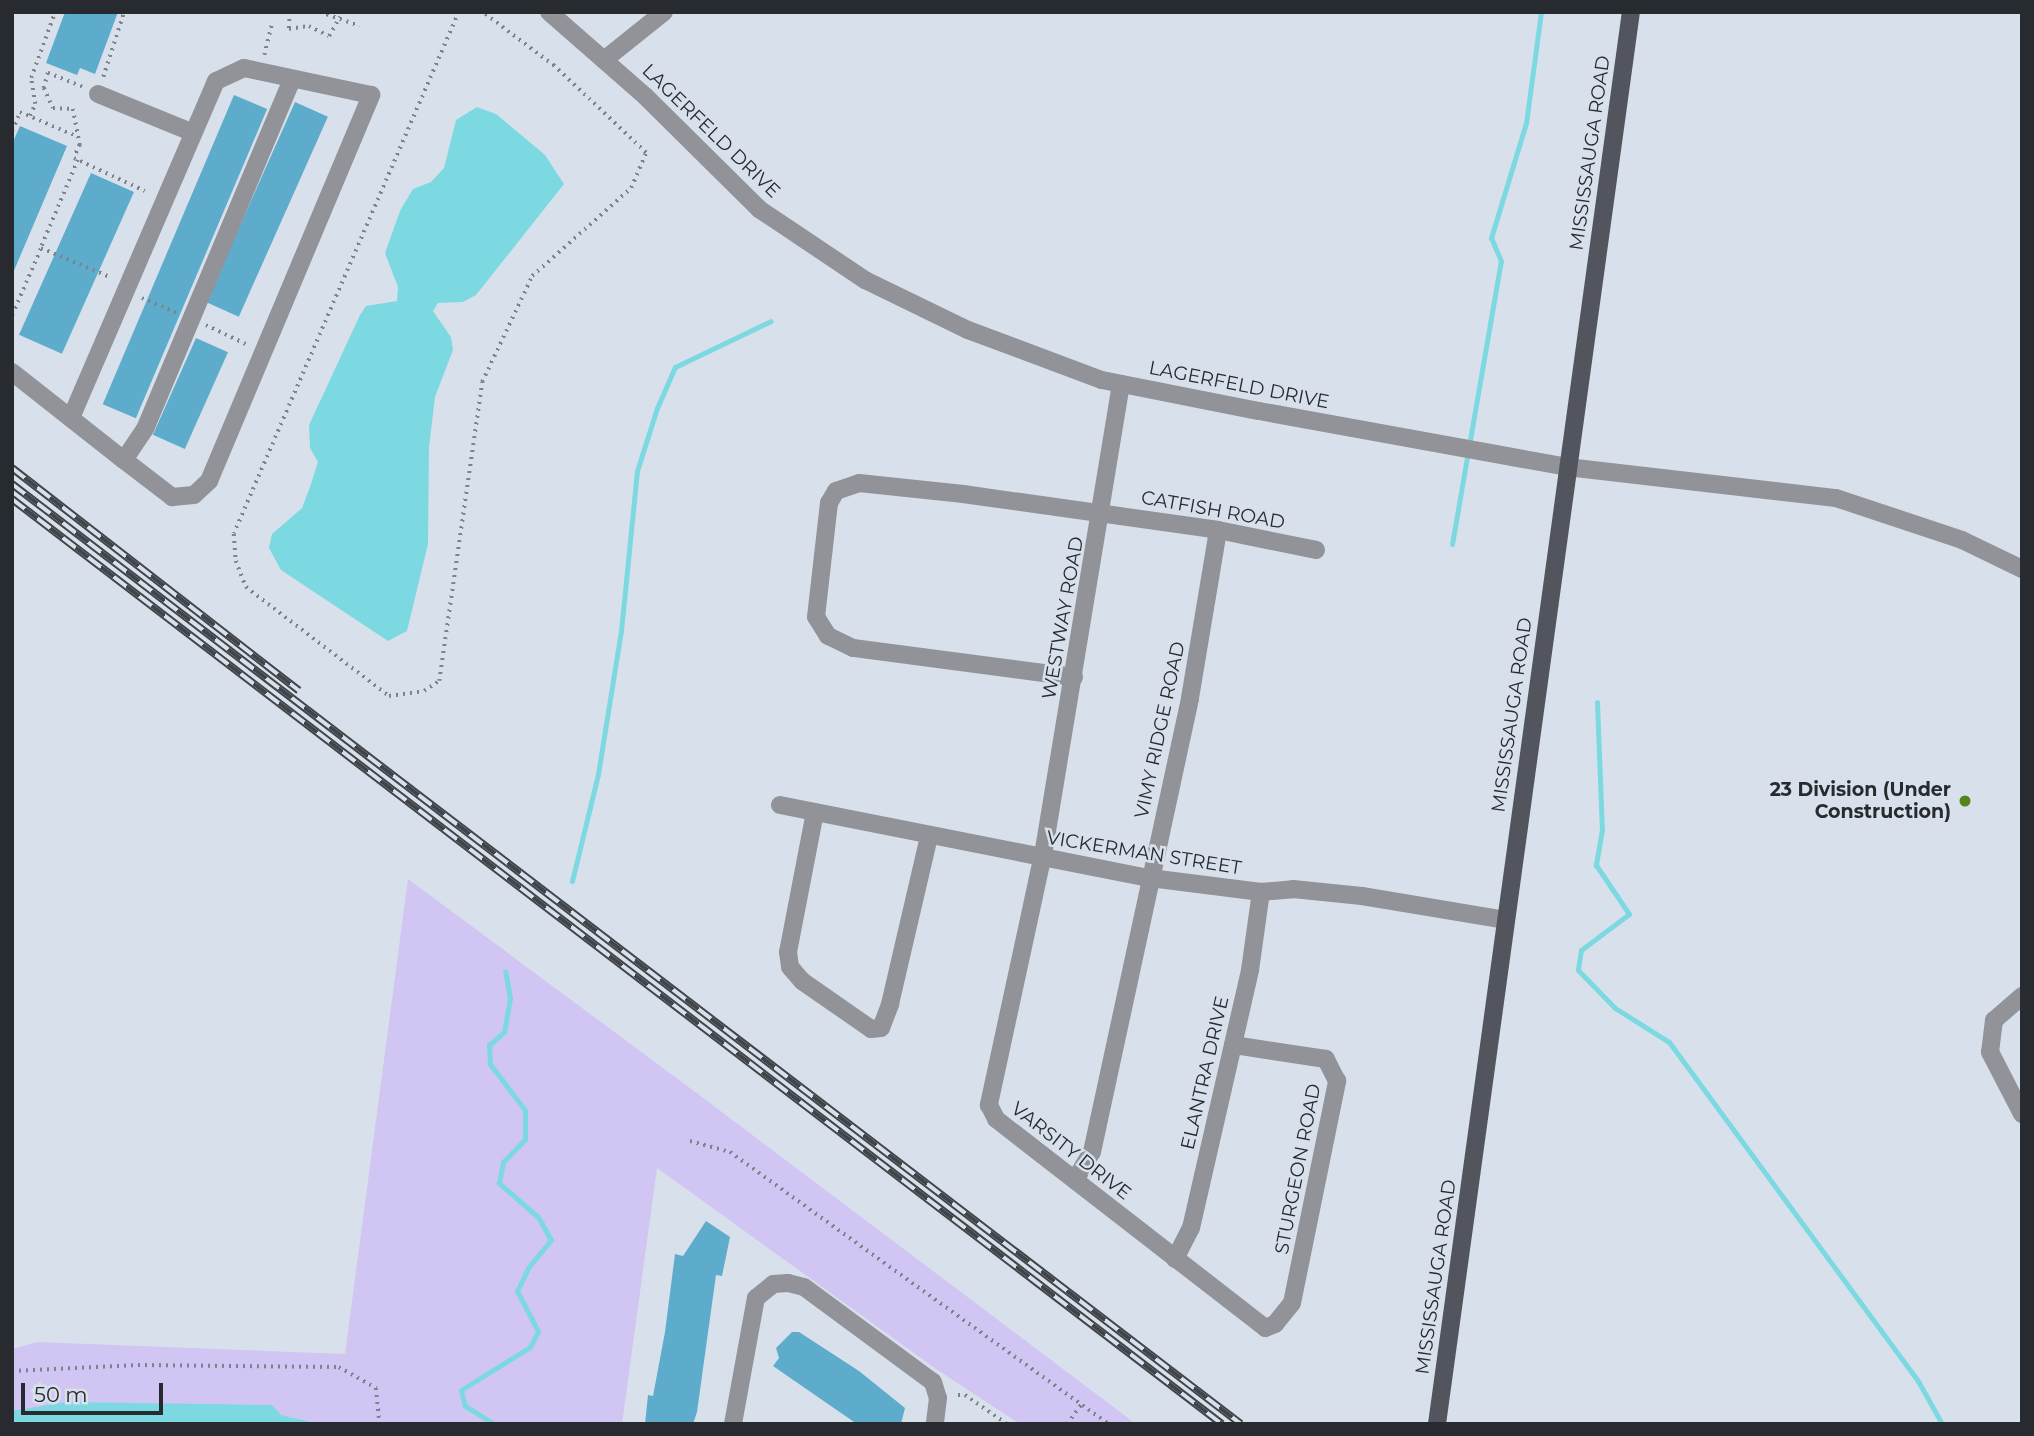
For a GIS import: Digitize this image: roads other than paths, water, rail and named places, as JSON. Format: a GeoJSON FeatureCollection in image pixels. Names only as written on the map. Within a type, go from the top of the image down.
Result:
{"type":"FeatureCollection","features":[{"type":"Feature","properties":{"kind":"main road","name":"MISSISSAUGA ROAD"},"geometry":{"type":"LineString","coordinates":[[1437,1424],[1631,12]]}},
{"type":"Feature","properties":{"kind":"street","name":"LAGERFELD DRIVE"},"geometry":{"type":"LineString","coordinates":[[549,12],[604,60],[759,209],[865,280],[968,330],[1121,384],[1567,467],[1836,498],[1962,540],[2022,569]]}},
{"type":"Feature","properties":{"kind":"street"},"geometry":{"type":"LineString","coordinates":[[604,60],[664,12]]}},
{"type":"Feature","properties":{"kind":"street"},"geometry":{"type":"LineString","coordinates":[[12,372],[124,460],[172,496],[194,495],[209,481],[371,95],[235,69],[209,90],[71,418]]}},
{"type":"Feature","properties":{"kind":"street"},"geometry":{"type":"LineString","coordinates":[[124,460],[145,429],[292,80]]}},
{"type":"Feature","properties":{"kind":"street"},"geometry":{"type":"LineString","coordinates":[[100,86],[191,132]]}},
{"type":"Feature","properties":{"kind":"street","name":"WESTWAY ROAD"},"geometry":{"type":"LineString","coordinates":[[1042,859],[1102,513],[1121,384]]}},
{"type":"Feature","properties":{"kind":"street","name":"CATFISH ROAD"},"geometry":{"type":"LineString","coordinates":[[1074,677],[837,643],[820,628],[816,617],[829,503],[845,485],[859,483],[1218,530],[1316,550]]}},
{"type":"Feature","properties":{"kind":"street","name":"VIMY RIDGE ROAD"},"geometry":{"type":"LineString","coordinates":[[1075,1180],[1092,1152],[1190,698],[1218,530]]}},
{"type":"Feature","properties":{"kind":"street","name":"VICKERMAN STREET"},"geometry":{"type":"LineString","coordinates":[[780,805],[1042,859],[1150,878],[1261,892],[1293,889],[1362,896],[1505,920]]}},
{"type":"Feature","properties":{"kind":"street"},"geometry":{"type":"LineString","coordinates":[[815,812],[788,959],[802,981],[871,1029],[881,1028],[890,1004],[929,836]]}},
{"type":"Feature","properties":{"kind":"street","name":"VARSITY DRIVE"},"geometry":{"type":"LineString","coordinates":[[1042,859],[989,1105],[996,1119],[1265,1328]]}},
{"type":"Feature","properties":{"kind":"street","name":"ELANTRA DRIVE"},"geometry":{"type":"LineString","coordinates":[[1175,1259],[1191,1228],[1233,1045],[1261,892]]}},
{"type":"Feature","properties":{"kind":"street"},"geometry":{"type":"LineString","coordinates":[[2022,996],[1994,1020],[1990,1052],[2022,1114]]}},
{"type":"Feature","properties":{"kind":"street","name":"STURGEON ROAD"},"geometry":{"type":"LineString","coordinates":[[1233,1045],[1326,1059],[1338,1081],[1292,1303],[1275,1324],[1265,1328]]}},
{"type":"Feature","properties":{"kind":"street"},"geometry":{"type":"LineString","coordinates":[[733,1424],[756,1298],[773,1284],[788,1283],[804,1287],[933,1382],[939,1398],[935,1424]]}},
{"type":"Feature","properties":{"kind":"water"},"geometry":{"type":"Polygon","coordinates":[[[477,107],[496,114],[545,155],[564,184],[476,295],[463,302],[438,303],[433,311],[451,337],[453,350],[435,397],[429,447],[428,544],[407,631],[388,641],[281,570],[269,548],[272,534],[302,508],[318,462],[310,448],[309,425],[360,315],[366,306],[397,301],[398,287],[385,253],[400,211],[413,189],[431,182],[444,168],[456,120],[477,107]]]}},
{"type":"Feature","properties":{"kind":"water"},"geometry":{"type":"Polygon","coordinates":[[[66,1402],[272,1405],[281,1415],[319,1424],[12,1424],[12,1411],[66,1402]]]}},
{"type":"Feature","properties":{"kind":"waterway"},"geometry":{"type":"LineString","coordinates":[[1452,544],[1501,261],[1491,238],[1526,123],[1541,12]]}},
{"type":"Feature","properties":{"kind":"waterway"},"geometry":{"type":"LineString","coordinates":[[572,881],[598,774],[621,631],[637,471],[657,408],[675,367],[771,321]]}},
{"type":"Feature","properties":{"kind":"waterway"},"geometry":{"type":"LineString","coordinates":[[1597,702],[1602,830],[1596,865],[1629,914],[1581,950],[1578,970],[1615,1008],[1669,1042],[1918,1381],[1942,1424]]}},
{"type":"Feature","properties":{"kind":"waterway"},"geometry":{"type":"LineString","coordinates":[[494,1424],[465,1406],[461,1390],[530,1347],[538,1331],[517,1291],[528,1268],[551,1240],[538,1217],[499,1183],[503,1162],[525,1139],[525,1110],[490,1064],[489,1045],[504,1032],[510,998],[505,971]]}},
{"type":"Feature","properties":{"kind":"railway"},"geometry":{"type":"LineString","coordinates":[[12,468],[299,691]]}},
{"type":"Feature","properties":{"kind":"railway"},"geometry":{"type":"LineString","coordinates":[[12,484],[1241,1424]]}},
{"type":"Feature","properties":{"kind":"railway"},"geometry":{"type":"LineString","coordinates":[[12,499],[1222,1424]]}},
{"type":"Feature","properties":{"kind":"place","name":"23 Division (Under Construction)"},"geometry":{"type":"Point","coordinates":[1965,801]}}]}
